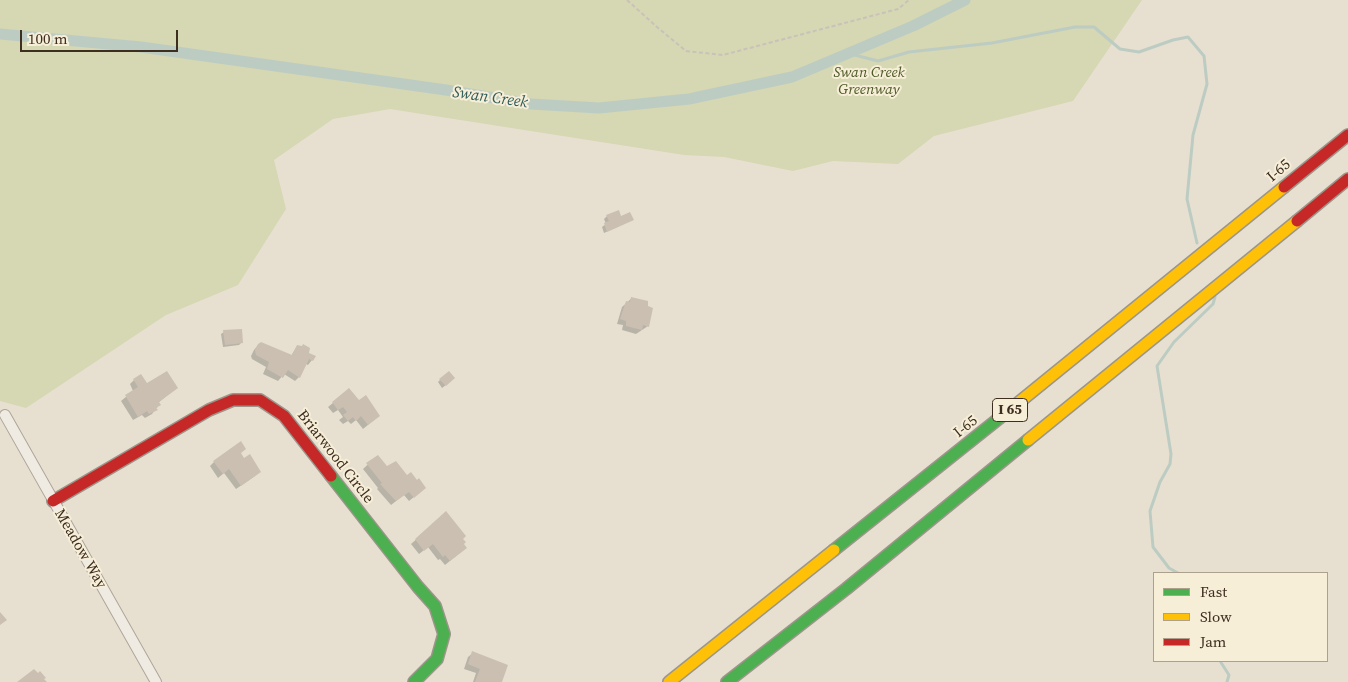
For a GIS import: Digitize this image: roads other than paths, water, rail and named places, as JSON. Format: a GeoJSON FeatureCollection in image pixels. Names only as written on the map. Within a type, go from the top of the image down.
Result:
{"type":"FeatureCollection","features":[{"type":"Feature","properties":{"kind":"main road","name":"I-65"},"geometry":{"type":"LineString","coordinates":[[669,682],[1042,385],[1348,135]]}},
{"type":"Feature","properties":{"kind":"main road","name":"I 65"},"geometry":{"type":"LineString","coordinates":[[727,682],[846,589],[1348,179]]}},
{"type":"Feature","properties":{"kind":"main road","name":"Briarwood Circle"},"geometry":{"type":"LineString","coordinates":[[53,502],[209,410],[232,400],[260,400],[284,416],[435,606],[444,634],[437,659],[414,682]]}},
{"type":"Feature","properties":{"kind":"street","name":"Meadow Way"},"geometry":{"type":"LineString","coordinates":[[5,415],[156,682]]}},
{"type":"Feature","properties":{"kind":"waterway","name":"Swan Creek"},"geometry":{"type":"LineString","coordinates":[[0,34],[141,47],[446,90],[531,104],[599,108],[689,99],[792,77],[913,26],[965,0]]}},
{"type":"Feature","properties":{"kind":"waterway"},"geometry":{"type":"LineString","coordinates":[[847,53],[878,61],[909,52],[992,43],[1075,27],[1094,27],[1120,49],[1139,52],[1173,40],[1188,37],[1204,56],[1207,84],[1193,135],[1187,199],[1197,243]]}},
{"type":"Feature","properties":{"kind":"waterway"},"geometry":{"type":"LineString","coordinates":[[1176,572],[1169,568],[1153,547],[1150,511],[1160,482],[1170,464],[1171,454],[1157,366],[1174,342],[1213,304],[1215,297]]}},
{"type":"Feature","properties":{"kind":"waterway"},"geometry":{"type":"LineString","coordinates":[[1221,662],[1229,675],[1227,682]]}},
{"type":"Feature","properties":{"kind":"park label","name":"Swan Creek Greenway"},"geometry":{"type":"Point","coordinates":[869,82]}}]}
